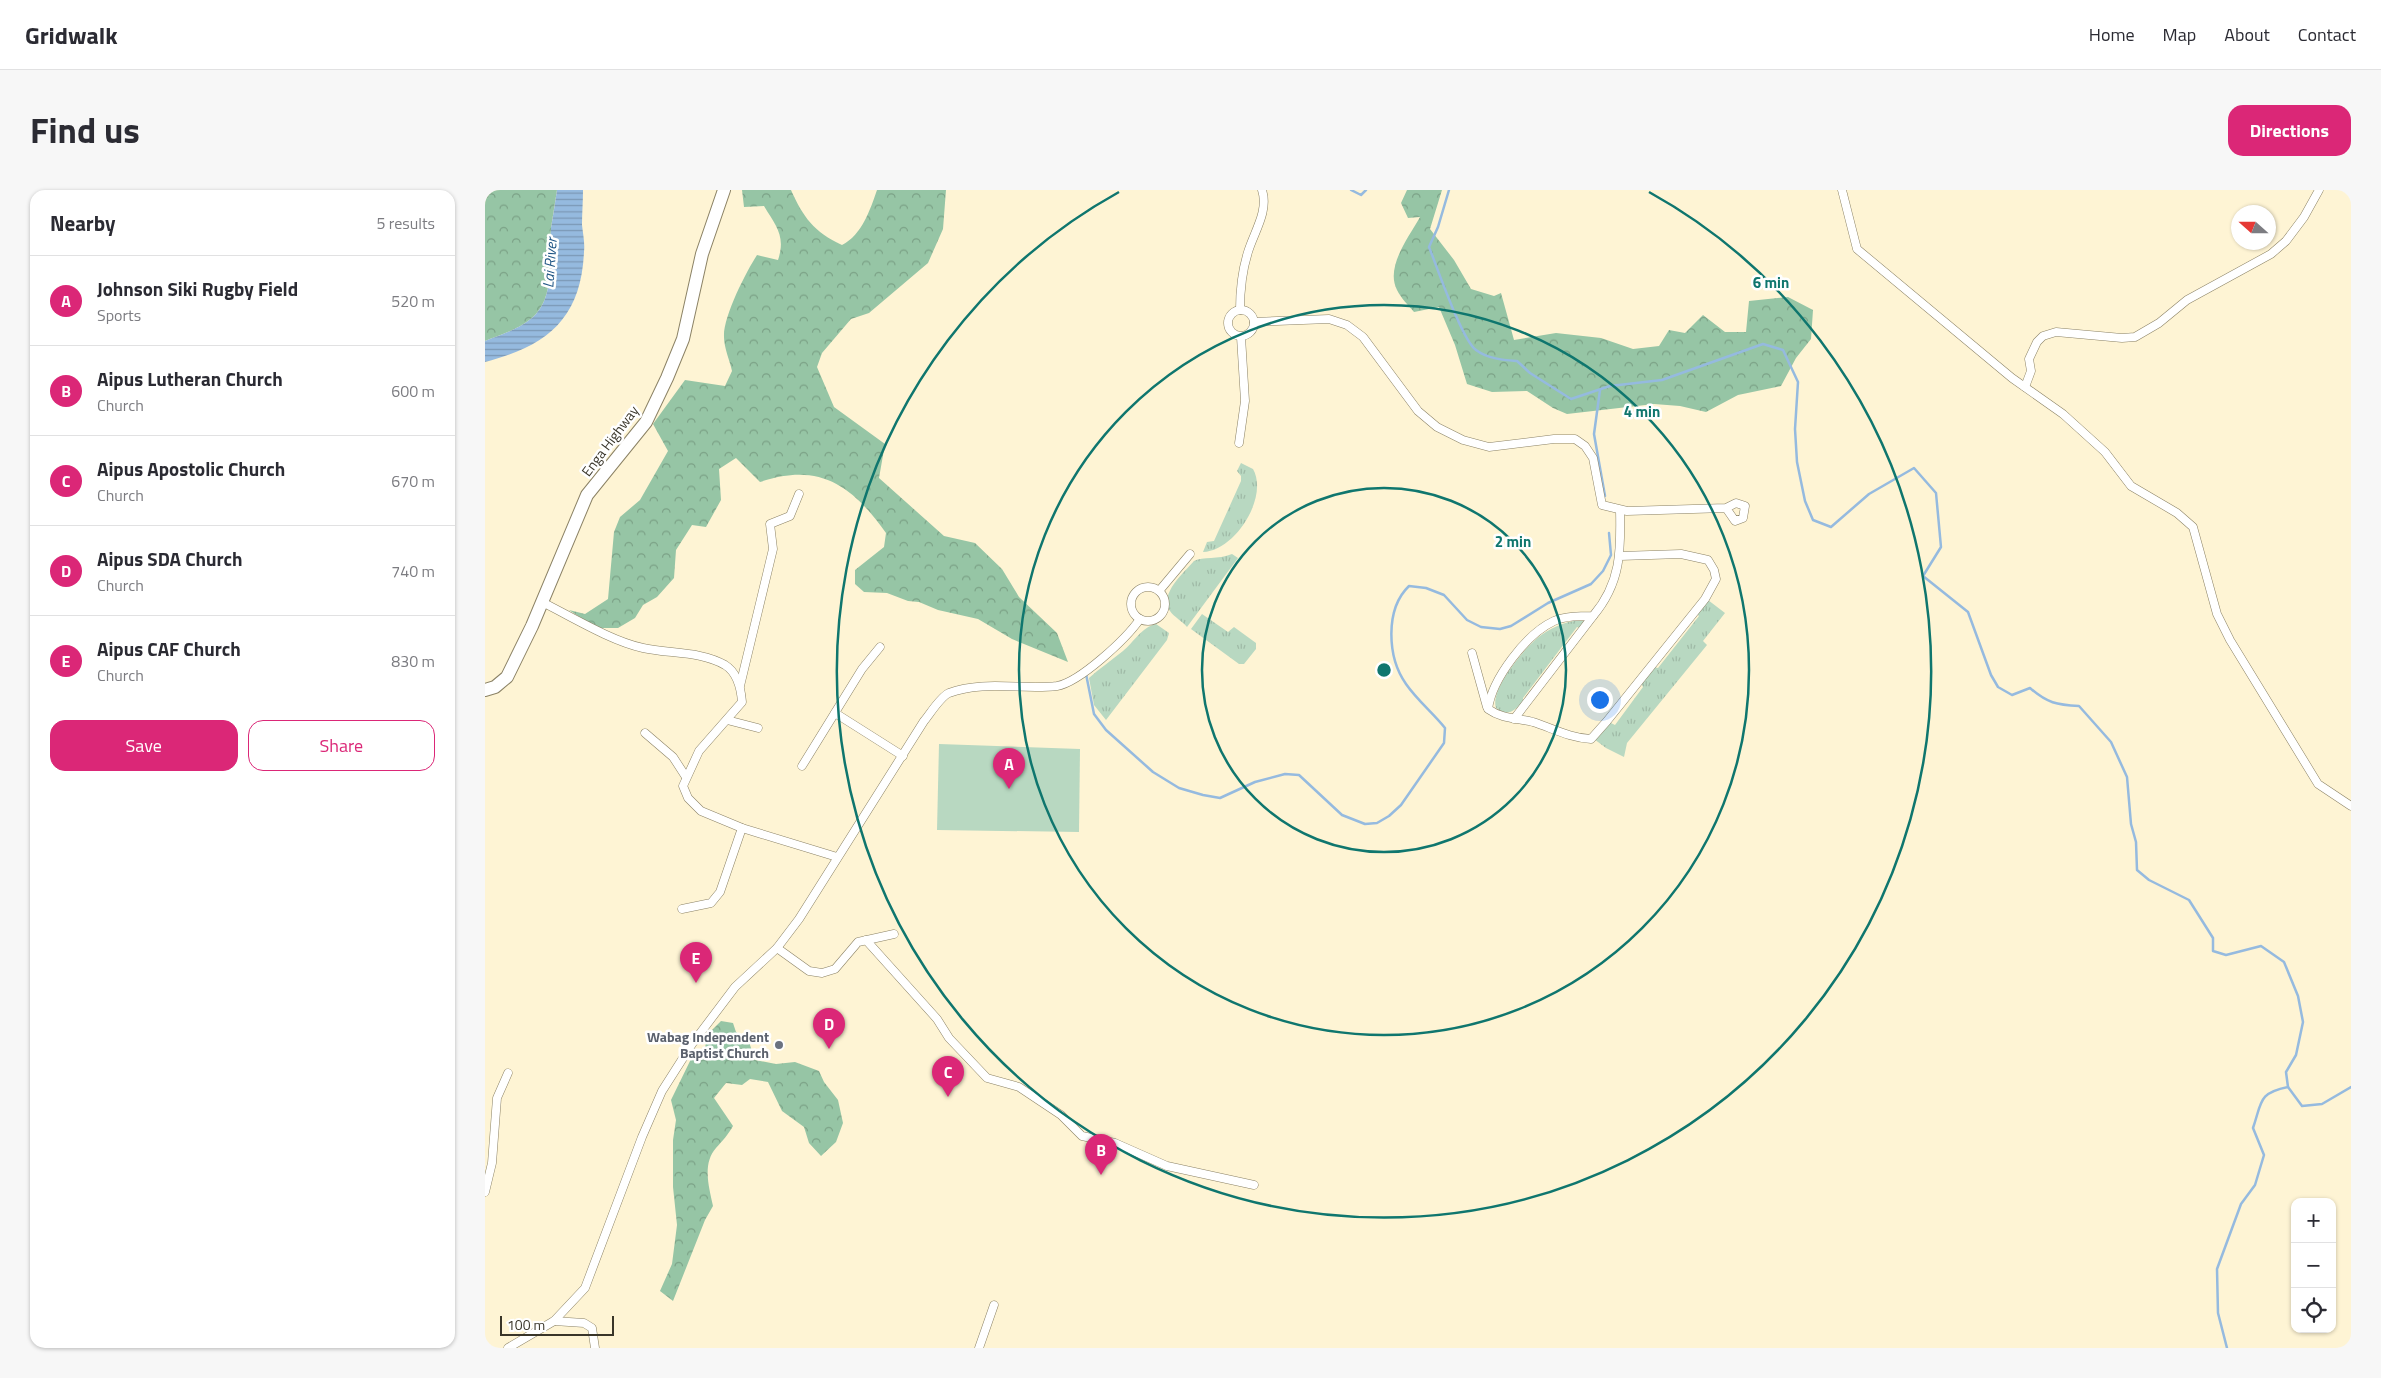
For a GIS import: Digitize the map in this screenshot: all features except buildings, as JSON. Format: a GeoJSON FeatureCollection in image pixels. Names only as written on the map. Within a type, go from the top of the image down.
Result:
{"type":"FeatureCollection","features":[{"type":"Feature","properties":{"kind":"main road","name":"Enga Highway"},"geometry":{"type":"LineString","coordinates":[[485,690],[495,686],[507,677],[542,602],[587,495],[646,422],[683,339],[702,254],[724,190]]}},
{"type":"Feature","properties":{"kind":"street"},"geometry":{"type":"LineString","coordinates":[[1240,310],[1240,288],[1248,253],[1266,200],[1262,190]]}},
{"type":"Feature","properties":{"kind":"street"},"geometry":{"type":"LineString","coordinates":[[1842,190],[1857,249],[2025,387],[2063,414],[2105,452],[2131,486],[2177,513],[2193,527],[2217,614],[2230,640],[2318,784],[2351,806]]}},
{"type":"Feature","properties":{"kind":"street"},"geometry":{"type":"LineString","coordinates":[[2025,387],[2031,371],[2029,360],[2037,342],[2043,336],[2056,332],[2122,338],[2135,337],[2159,323],[2187,300],[2271,254],[2286,241],[2319,190]]}},
{"type":"Feature","properties":{"kind":"street"},"geometry":{"type":"LineString","coordinates":[[1240,310],[1249,312],[1254,322],[1251,332],[1241,337],[1231,333],[1227,325],[1229,316],[1240,310]]}},
{"type":"Feature","properties":{"kind":"street"},"geometry":{"type":"LineString","coordinates":[[1254,322],[1329,319],[1347,326],[1363,337],[1418,411],[1437,427],[1463,440],[1489,447],[1554,439],[1575,439],[1585,446],[1593,458],[1601,505],[1627,511],[1726,508]]}},
{"type":"Feature","properties":{"kind":"street"},"geometry":{"type":"LineString","coordinates":[[1239,443],[1245,401],[1241,337]]}},
{"type":"Feature","properties":{"kind":"street"},"geometry":{"type":"LineString","coordinates":[[740,686],[773,549],[770,524],[789,516],[799,494]]}},
{"type":"Feature","properties":{"kind":"street"},"geometry":{"type":"LineString","coordinates":[[1513,719],[1603,603],[1616,575],[1619,556],[1620,510]]}},
{"type":"Feature","properties":{"kind":"street"},"geometry":{"type":"LineString","coordinates":[[1159,591],[1190,554]]}},
{"type":"Feature","properties":{"kind":"street"},"geometry":{"type":"LineString","coordinates":[[1472,653],[1488,709],[1496,715],[1531,722],[1578,739],[1591,739],[1643,678],[1705,598],[1716,580],[1714,570],[1708,560],[1702,558],[1681,554],[1619,556]]}},
{"type":"Feature","properties":{"kind":"street"},"geometry":{"type":"LineString","coordinates":[[1149,587],[1159,591],[1164,601],[1163,611],[1156,619],[1151,621],[1140,619],[1132,611],[1131,600],[1134,594],[1143,588],[1149,587]]}},
{"type":"Feature","properties":{"kind":"street"},"geometry":{"type":"LineString","coordinates":[[542,602],[625,643],[643,648],[695,655],[726,665],[736,676],[740,686],[742,702],[699,751],[683,786],[688,798],[701,811],[742,828],[837,857]]}},
{"type":"Feature","properties":{"kind":"street"},"geometry":{"type":"LineString","coordinates":[[1488,709],[1489,698],[1500,678],[1515,656],[1537,630],[1556,620],[1593,616]]}},
{"type":"Feature","properties":{"kind":"street"},"geometry":{"type":"LineString","coordinates":[[509,1348],[554,1321],[585,1288],[642,1137],[662,1091],[692,1044],[735,986],[777,948],[799,919],[924,721],[948,694],[981,687],[1059,686],[1097,664],[1130,634],[1140,619]]}},
{"type":"Feature","properties":{"kind":"street"},"geometry":{"type":"LineString","coordinates":[[802,766],[862,670],[880,647]]}},
{"type":"Feature","properties":{"kind":"street"},"geometry":{"type":"LineString","coordinates":[[835,713],[903,756]]}},
{"type":"Feature","properties":{"kind":"street"},"geometry":{"type":"LineString","coordinates":[[727,720],[758,728]]}},
{"type":"Feature","properties":{"kind":"street"},"geometry":{"type":"LineString","coordinates":[[645,733],[673,757],[686,777]]}},
{"type":"Feature","properties":{"kind":"street"},"geometry":{"type":"LineString","coordinates":[[682,909],[711,903],[716,898],[720,892],[742,828]]}},
{"type":"Feature","properties":{"kind":"street"},"geometry":{"type":"LineString","coordinates":[[777,948],[809,971],[822,973],[835,969],[858,942],[894,934]]}},
{"type":"Feature","properties":{"kind":"street"},"geometry":{"type":"LineString","coordinates":[[866,940],[937,1019],[949,1038],[987,1078],[1019,1087],[1061,1115],[1082,1136],[1115,1143],[1167,1166],[1254,1185]]}},
{"type":"Feature","properties":{"kind":"street"},"geometry":{"type":"LineString","coordinates":[[485,1192],[492,1163],[497,1098],[508,1073]]}},
{"type":"Feature","properties":{"kind":"street"},"geometry":{"type":"LineString","coordinates":[[979,1348],[994,1305]]}},
{"type":"Feature","properties":{"kind":"street"},"geometry":{"type":"LineString","coordinates":[[554,1321],[578,1322],[592,1328],[595,1348]]}},
{"type":"Feature","properties":{"kind":"green space"},"geometry":{"type":"Polygon","coordinates":[[[485,190],[557,190],[551,228],[549,285],[542,305],[536,314],[525,323],[485,341],[485,190]]]}},
{"type":"Feature","properties":{"kind":"green space"},"geometry":{"type":"Polygon","coordinates":[[[742,190],[791,190],[800,208],[811,223],[824,235],[842,245],[849,241],[860,228],[868,214],[877,190],[946,190],[943,229],[928,263],[869,313],[851,319],[822,353],[817,367],[834,407],[885,444],[879,478],[944,536],[975,543],[1002,569],[1019,597],[1057,633],[1068,662],[1012,639],[978,619],[938,610],[919,602],[908,601],[887,593],[864,592],[855,584],[855,570],[884,547],[886,533],[860,502],[847,490],[817,477],[800,475],[781,476],[760,482],[736,458],[719,469],[721,500],[706,527],[692,525],[676,550],[674,578],[657,597],[643,605],[635,618],[618,628],[596,628],[569,610],[585,614],[608,599],[614,532],[620,517],[640,500],[668,451],[653,424],[685,380],[725,386],[732,371],[725,346],[725,328],[736,295],[757,255],[778,260],[781,244],[779,231],[764,206],[744,207],[742,190]]]}},
{"type":"Feature","properties":{"kind":"green space"},"geometry":{"type":"Polygon","coordinates":[[[1407,190],[1442,190],[1430,229],[1454,260],[1471,289],[1494,296],[1501,293],[1514,340],[1556,333],[1601,338],[1633,349],[1659,346],[1669,330],[1685,333],[1703,315],[1725,332],[1746,332],[1749,301],[1788,297],[1813,310],[1811,339],[1796,358],[1781,386],[1738,395],[1706,412],[1680,406],[1654,404],[1567,414],[1553,408],[1527,391],[1492,392],[1467,384],[1455,345],[1439,307],[1414,312],[1397,290],[1394,281],[1396,262],[1400,252],[1420,217],[1408,218],[1401,203],[1407,190]]]}},
{"type":"Feature","properties":{"kind":"green space"},"geometry":{"type":"Polygon","coordinates":[[[1241,463],[1253,469],[1257,481],[1253,507],[1246,521],[1227,543],[1203,552],[1207,542],[1214,541],[1241,481],[1241,476],[1237,471],[1241,463]]]}},
{"type":"Feature","properties":{"kind":"green space"},"geometry":{"type":"Polygon","coordinates":[[[1232,554],[1238,558],[1187,627],[1170,611],[1167,604],[1170,590],[1194,561],[1232,554]]]}},
{"type":"Feature","properties":{"kind":"green space"},"geometry":{"type":"Polygon","coordinates":[[[1708,600],[1725,613],[1703,641],[1707,645],[1627,743],[1624,757],[1606,748],[1594,739],[1609,722],[1615,725],[1643,687],[1641,683],[1654,667],[1658,668],[1699,616],[1696,613],[1708,600]]]}},
{"type":"Feature","properties":{"kind":"green space"},"geometry":{"type":"Polygon","coordinates":[[[1202,614],[1228,632],[1234,627],[1256,643],[1256,649],[1244,664],[1239,664],[1191,629],[1202,614]]]}},
{"type":"Feature","properties":{"kind":"green space"},"geometry":{"type":"Polygon","coordinates":[[[1574,621],[1587,621],[1582,629],[1577,627],[1523,698],[1523,702],[1511,712],[1500,711],[1496,708],[1497,692],[1507,673],[1527,648],[1547,631],[1574,621]]]}},
{"type":"Feature","properties":{"kind":"green space"},"geometry":{"type":"Polygon","coordinates":[[[1156,624],[1169,633],[1167,640],[1106,720],[1094,705],[1089,678],[1123,651],[1142,631],[1156,624]]]}},
{"type":"Feature","properties":{"kind":"green space"},"geometry":{"type":"Polygon","coordinates":[[[939,744],[1080,749],[1079,832],[937,830],[939,744]]]}},
{"type":"Feature","properties":{"kind":"green space"},"geometry":{"type":"Polygon","coordinates":[[[721,1021],[733,1023],[736,1032],[749,1042],[755,1060],[776,1064],[795,1062],[819,1071],[824,1082],[838,1100],[843,1123],[836,1142],[821,1156],[809,1143],[804,1127],[782,1111],[768,1082],[750,1079],[742,1085],[726,1083],[714,1098],[733,1126],[716,1148],[709,1161],[708,1176],[713,1206],[705,1220],[673,1301],[660,1291],[672,1264],[677,1225],[673,1187],[673,1140],[676,1120],[671,1100],[691,1059],[705,1047],[709,1033],[721,1021]]]}},
{"type":"Feature","properties":{"kind":"water","name":"Lai River"},"geometry":{"type":"Polygon","coordinates":[[[557,190],[583,190],[582,225],[584,249],[576,295],[568,312],[557,326],[543,338],[507,355],[485,362],[485,341],[512,330],[531,319],[542,305],[546,296],[550,273],[551,228],[557,190]]]}},
{"type":"Feature","properties":{"kind":"waterway"},"geometry":{"type":"LineString","coordinates":[[1351,190],[1361,195],[1366,190]]}},
{"type":"Feature","properties":{"kind":"waterway"},"geometry":{"type":"LineString","coordinates":[[1449,190],[1438,227],[1429,247],[1450,302],[1464,332],[1470,344],[1481,353],[1496,358],[1517,361],[1530,373],[1571,399],[1610,386],[1662,380],[1763,344],[1783,350],[1798,382],[1795,429],[1797,462],[1805,501],[1813,520],[1831,527],[1869,494],[1914,468],[1936,493],[1941,547],[1923,576],[1968,612],[1991,675],[1998,687],[2012,695],[2030,688],[2053,702],[2079,706],[2111,742],[2127,777],[2131,824],[2136,842],[2137,870],[2149,880],[2189,900],[2213,938],[2213,951],[2226,955],[2261,946],[2284,962],[2298,996],[2303,1022],[2296,1055],[2286,1072],[2288,1087],[2271,1092],[2260,1105],[2253,1128],[2264,1155],[2255,1185],[2241,1204],[2217,1269],[2218,1313],[2227,1348]]}},
{"type":"Feature","properties":{"kind":"waterway"},"geometry":{"type":"LineString","coordinates":[[1600,390],[1594,434],[1605,496]]}},
{"type":"Feature","properties":{"kind":"waterway"},"geometry":{"type":"LineString","coordinates":[[1086,674],[1094,714],[1106,730],[1153,772],[1179,788],[1220,798],[1255,782],[1285,774],[1299,775],[1342,815],[1365,824],[1377,823],[1389,816],[1401,805],[1444,743],[1445,728],[1410,690],[1395,661],[1391,634],[1392,620],[1401,596],[1409,586],[1426,588],[1444,595],[1467,620],[1481,627],[1500,629],[1511,626],[1548,603],[1591,584],[1603,571],[1611,555],[1609,533]]}},
{"type":"Feature","properties":{"kind":"waterway"},"geometry":{"type":"LineString","coordinates":[[2288,1087],[2302,1106],[2322,1104],[2351,1087]]}},
{"type":"Feature","properties":{"kind":"place","name":"Johnson Siki Rugby Field"},"geometry":{"type":"Point","coordinates":[1009,789]}},
{"type":"Feature","properties":{"kind":"place","name":"Aipus CAF Church"},"geometry":{"type":"Point","coordinates":[696,983]}},
{"type":"Feature","properties":{"kind":"place","name":"Wabag Independent Baptist Church"},"geometry":{"type":"Point","coordinates":[779,1045]}},
{"type":"Feature","properties":{"kind":"place","name":"Aipus SDA Church"},"geometry":{"type":"Point","coordinates":[829,1049]}},
{"type":"Feature","properties":{"kind":"place","name":"Aipus Apostolic Church"},"geometry":{"type":"Point","coordinates":[948,1097]}},
{"type":"Feature","properties":{"kind":"place","name":"Aipus Lutheran Church"},"geometry":{"type":"Point","coordinates":[1101,1175]}}]}
